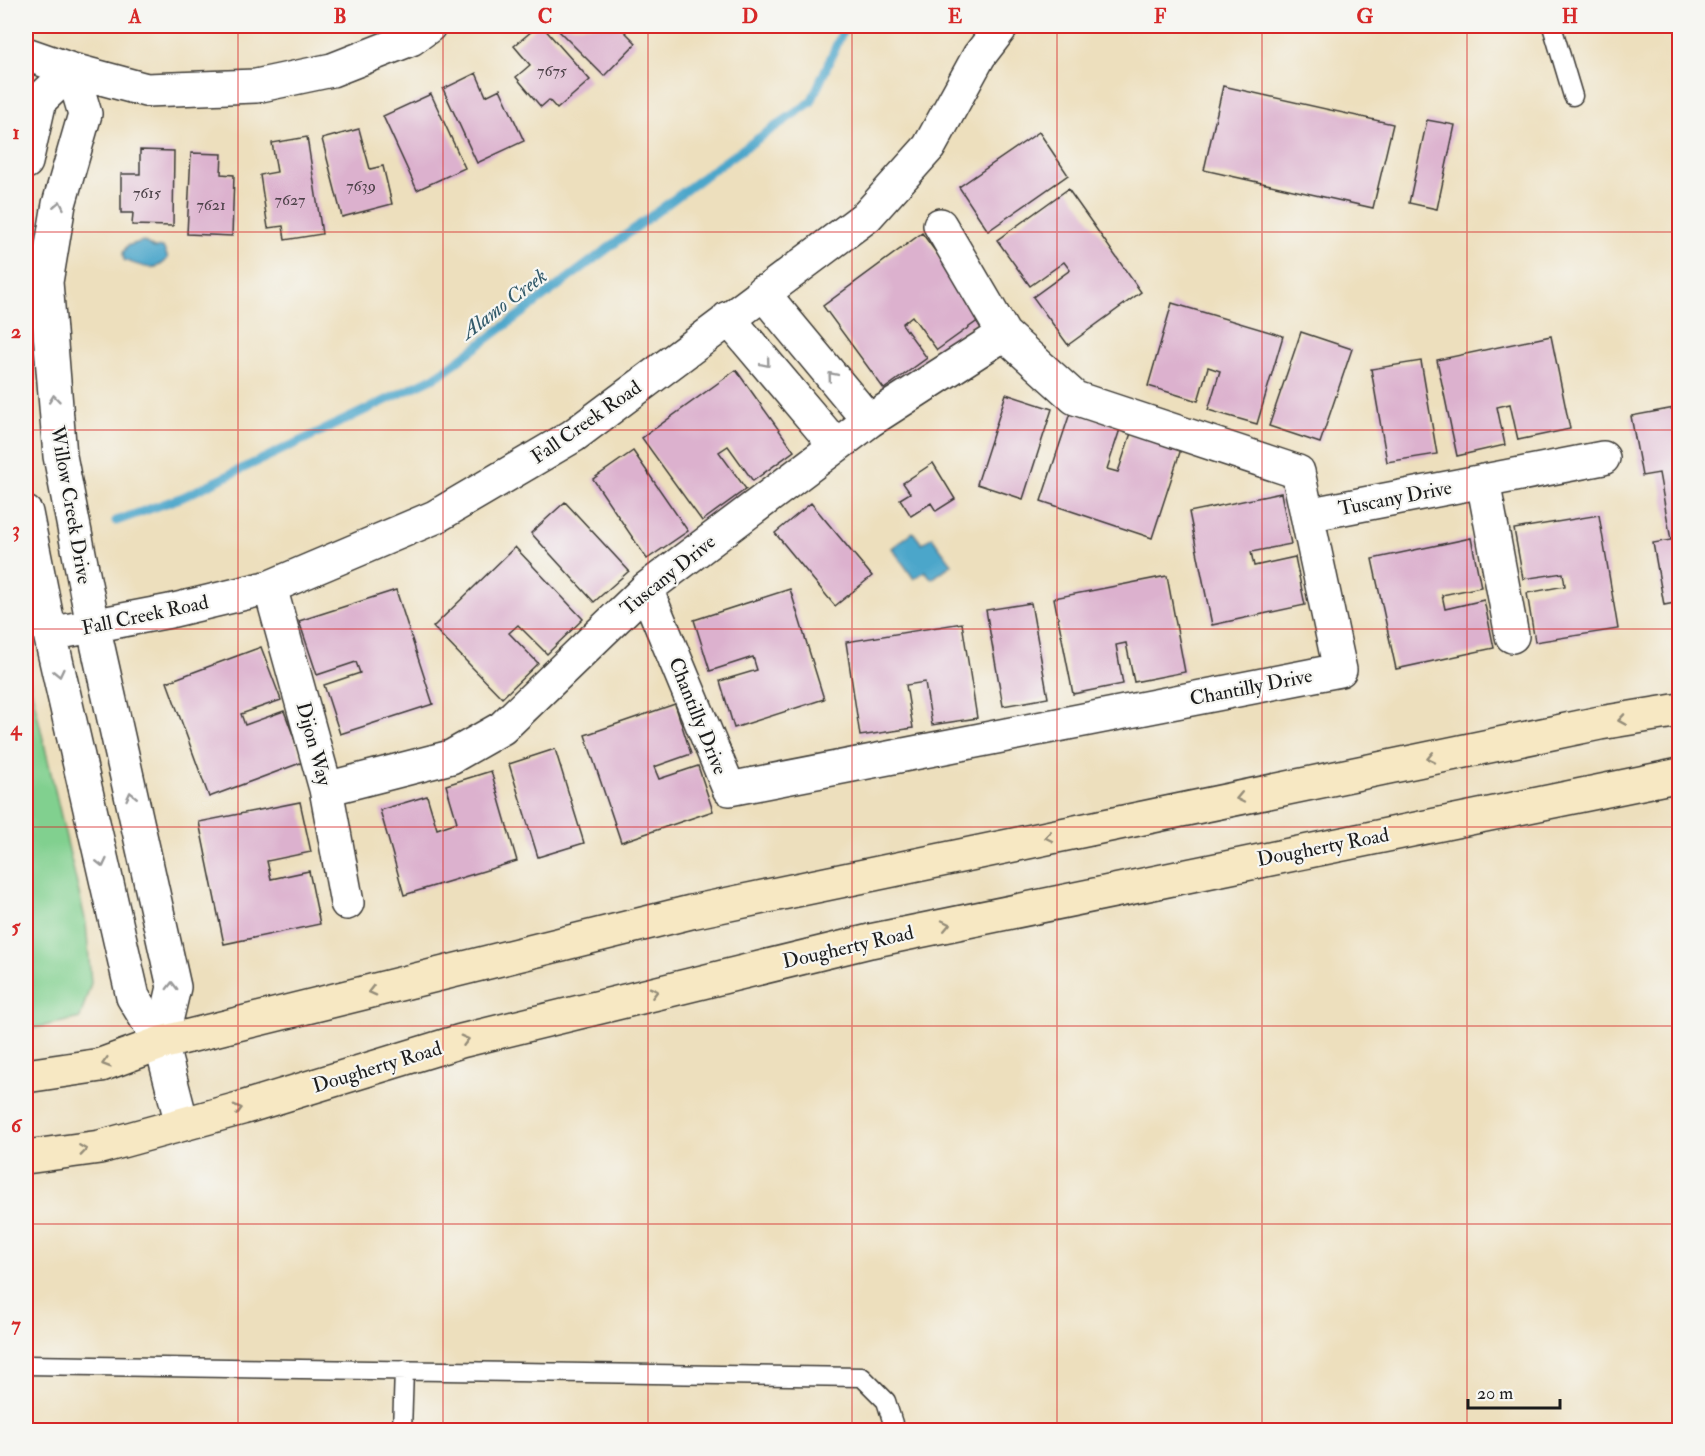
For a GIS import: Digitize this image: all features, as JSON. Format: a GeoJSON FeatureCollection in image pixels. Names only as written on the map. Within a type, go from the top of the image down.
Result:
{"type":"FeatureCollection","features":[{"type":"Feature","properties":{"kind":"main road"},"geometry":{"type":"LineString","coordinates":[[26,1076],[101,1065],[161,1043],[691,912],[1600,723],[1680,710]]}},
{"type":"Feature","properties":{"kind":"main road","name":"Dougherty Road"},"geometry":{"type":"LineString","coordinates":[[26,1157],[100,1147],[461,1041],[835,949],[1680,775]]}},
{"type":"Feature","properties":{"kind":"street"},"geometry":{"type":"LineString","coordinates":[[26,54],[72,70],[146,90],[256,86],[332,70],[411,39],[429,26]]}},
{"type":"Feature","properties":{"kind":"street","name":"Fall Creek Road"},"geometry":{"type":"LineString","coordinates":[[50,634],[170,611],[270,587],[435,517],[573,436],[762,292],[867,216],[929,147],[979,56],[1002,26]]}},
{"type":"Feature","properties":{"kind":"street"},"geometry":{"type":"LineString","coordinates":[[26,162],[40,100],[72,70]]}},
{"type":"Feature","properties":{"kind":"street","name":"Willow Creek Drive"},"geometry":{"type":"LineString","coordinates":[[72,70],[85,114],[59,204],[46,282],[60,456],[93,625],[174,987],[161,1043]]}},
{"type":"Feature","properties":{"kind":"street","name":"Chantilly Drive"},"geometry":{"type":"LineString","coordinates":[[646,589],[729,789],[1340,670],[1298,472],[1075,398],[1004,334],[940,225]]}},
{"type":"Feature","properties":{"kind":"street"},"geometry":{"type":"LineString","coordinates":[[762,292],[869,421]]}},
{"type":"Feature","properties":{"kind":"street"},"geometry":{"type":"LineString","coordinates":[[728,318],[836,446]]}},
{"type":"Feature","properties":{"kind":"street","name":"Tuscany Drive"},"geometry":{"type":"LineString","coordinates":[[326,789],[451,757],[502,728],[646,589],[869,421],[1004,334]]}},
{"type":"Feature","properties":{"kind":"street","name":"Tuscany Drive"},"geometry":{"type":"LineString","coordinates":[[1307,515],[1603,458]]}},
{"type":"Feature","properties":{"kind":"street"},"geometry":{"type":"LineString","coordinates":[[1483,481],[1512,636]]}},
{"type":"Feature","properties":{"kind":"street","name":"Willow Creek Drive"},"geometry":{"type":"LineString","coordinates":[[26,513],[50,634],[133,997],[161,1043],[182,1124]]}},
{"type":"Feature","properties":{"kind":"street","name":"Dijon Way"},"geometry":{"type":"LineString","coordinates":[[270,587],[326,789],[347,903]]}},
{"type":"Feature","properties":{"kind":"lane"},"geometry":{"type":"LineString","coordinates":[[1552,26],[1573,96]]}},
{"type":"Feature","properties":{"kind":"lane"},"geometry":{"type":"LineString","coordinates":[[26,1365],[862,1377],[886,1401],[895,1431]]}},
{"type":"Feature","properties":{"kind":"lane"},"geometry":{"type":"LineString","coordinates":[[402,1431],[404,1370]]}},
{"type":"Feature","properties":{"kind":"green space"},"geometry":{"type":"Polygon","coordinates":[[[26,666],[86,923],[91,983],[80,1018],[26,1030],[26,666]]]}},
{"type":"Feature","properties":{"kind":"water"},"geometry":{"type":"Polygon","coordinates":[[[143,241],[154,248],[163,247],[168,258],[153,267],[141,266],[124,260],[123,253],[127,246],[143,241]]]}},
{"type":"Feature","properties":{"kind":"water"},"geometry":{"type":"Polygon","coordinates":[[[913,532],[922,544],[932,537],[952,564],[932,579],[925,571],[914,579],[892,548],[913,532]]]}},
{"type":"Feature","properties":{"kind":"building"},"geometry":{"type":"Polygon","coordinates":[[[538,26],[542,26],[590,80],[557,109],[549,100],[541,107],[516,77],[530,65],[514,46],[538,26]]]}},
{"type":"Feature","properties":{"kind":"building"},"geometry":{"type":"Polygon","coordinates":[[[554,26],[619,26],[636,43],[604,76],[554,26]]]}},
{"type":"Feature","properties":{"kind":"building"},"geometry":{"type":"Polygon","coordinates":[[[476,73],[486,96],[500,89],[524,141],[477,163],[443,89],[476,73]]]}},
{"type":"Feature","properties":{"kind":"building"},"geometry":{"type":"Polygon","coordinates":[[[1223,86],[1393,124],[1373,208],[1204,170],[1223,86]]]}},
{"type":"Feature","properties":{"kind":"building"},"geometry":{"type":"Polygon","coordinates":[[[431,94],[465,168],[417,190],[383,116],[431,94]]]}},
{"type":"Feature","properties":{"kind":"building"},"geometry":{"type":"Polygon","coordinates":[[[1427,120],[1455,125],[1437,209],[1409,203],[1427,120]]]}},
{"type":"Feature","properties":{"kind":"building"},"geometry":{"type":"Polygon","coordinates":[[[359,129],[370,169],[383,166],[392,204],[342,217],[322,139],[359,129]]]}},
{"type":"Feature","properties":{"kind":"building"},"geometry":{"type":"Polygon","coordinates":[[[1039,132],[1068,175],[988,231],[959,187],[1039,132]]]}},
{"type":"Feature","properties":{"kind":"building"},"geometry":{"type":"Polygon","coordinates":[[[307,137],[322,234],[285,240],[283,226],[268,228],[260,175],[277,172],[272,143],[307,137]]]}},
{"type":"Feature","properties":{"kind":"building"},"geometry":{"type":"Polygon","coordinates":[[[140,150],[174,151],[173,226],[132,225],[133,213],[121,213],[121,174],[140,174],[140,150]]]}},
{"type":"Feature","properties":{"kind":"building"},"geometry":{"type":"Polygon","coordinates":[[[191,153],[222,154],[221,174],[234,175],[232,236],[187,234],[191,153]]]}},
{"type":"Feature","properties":{"kind":"building"},"geometry":{"type":"Polygon","coordinates":[[[1068,189],[1141,292],[1068,345],[1033,297],[1070,270],[1064,262],[1030,286],[997,240],[1068,189]]]}},
{"type":"Feature","properties":{"kind":"building"},"geometry":{"type":"Polygon","coordinates":[[[922,233],[983,317],[937,350],[912,316],[902,324],[927,358],[884,389],[823,306],[922,233]]]}},
{"type":"Feature","properties":{"kind":"building"},"geometry":{"type":"Polygon","coordinates":[[[1172,303],[1283,336],[1257,424],[1208,410],[1220,371],[1208,367],[1198,401],[1148,386],[1172,303]]]}},
{"type":"Feature","properties":{"kind":"building"},"geometry":{"type":"Polygon","coordinates":[[[1301,332],[1352,349],[1320,443],[1269,426],[1301,332]]]}},
{"type":"Feature","properties":{"kind":"building"},"geometry":{"type":"Polygon","coordinates":[[[1551,336],[1570,429],[1518,440],[1510,404],[1497,407],[1505,445],[1457,456],[1437,360],[1551,336]]]}},
{"type":"Feature","properties":{"kind":"building"},"geometry":{"type":"Polygon","coordinates":[[[1421,361],[1437,454],[1387,462],[1371,369],[1421,361]]]}},
{"type":"Feature","properties":{"kind":"building"},"geometry":{"type":"Polygon","coordinates":[[[736,370],[794,451],[753,481],[728,446],[719,452],[746,489],[702,521],[642,438],[736,370]]]}},
{"type":"Feature","properties":{"kind":"building"},"geometry":{"type":"Polygon","coordinates":[[[1006,394],[1052,409],[1023,499],[977,484],[1006,394]]]}},
{"type":"Feature","properties":{"kind":"building"},"geometry":{"type":"Polygon","coordinates":[[[1680,407],[1680,602],[1664,605],[1653,543],[1671,540],[1659,473],[1642,476],[1631,416],[1680,407]]]}},
{"type":"Feature","properties":{"kind":"building"},"geometry":{"type":"Polygon","coordinates":[[[1071,410],[1121,426],[1107,469],[1118,472],[1131,433],[1181,449],[1152,538],[1041,501],[1071,410]]]}},
{"type":"Feature","properties":{"kind":"building"},"geometry":{"type":"Polygon","coordinates":[[[633,451],[688,531],[647,559],[593,479],[633,451]]]}},
{"type":"Feature","properties":{"kind":"building"},"geometry":{"type":"Polygon","coordinates":[[[933,463],[955,499],[936,511],[931,503],[911,516],[900,499],[910,493],[903,483],[933,463]]]}},
{"type":"Feature","properties":{"kind":"building"},"geometry":{"type":"Polygon","coordinates":[[[1281,493],[1291,544],[1251,552],[1254,566],[1295,557],[1305,605],[1212,625],[1189,512],[1281,493]]]}},
{"type":"Feature","properties":{"kind":"building"},"geometry":{"type":"Polygon","coordinates":[[[565,502],[629,571],[594,602],[531,533],[565,502]]]}},
{"type":"Feature","properties":{"kind":"building"},"geometry":{"type":"Polygon","coordinates":[[[811,503],[872,576],[835,606],[775,533],[811,503]]]}},
{"type":"Feature","properties":{"kind":"building"},"geometry":{"type":"Polygon","coordinates":[[[1599,515],[1618,629],[1535,642],[1527,593],[1565,586],[1563,573],[1523,579],[1514,529],[1599,515]]]}},
{"type":"Feature","properties":{"kind":"building"},"geometry":{"type":"Polygon","coordinates":[[[1471,538],[1481,587],[1442,595],[1445,609],[1484,600],[1494,648],[1396,669],[1372,559],[1471,538]]]}},
{"type":"Feature","properties":{"kind":"building"},"geometry":{"type":"Polygon","coordinates":[[[515,547],[583,619],[547,654],[518,625],[509,633],[538,663],[502,698],[433,627],[515,547]]]}},
{"type":"Feature","properties":{"kind":"building"},"geometry":{"type":"Polygon","coordinates":[[[1167,576],[1185,672],[1134,682],[1126,643],[1116,645],[1123,684],[1073,694],[1054,598],[1167,576]]]}},
{"type":"Feature","properties":{"kind":"building"},"geometry":{"type":"Polygon","coordinates":[[[790,589],[824,699],[734,728],[720,681],[757,670],[753,657],[710,671],[694,620],[790,589]]]}},
{"type":"Feature","properties":{"kind":"building"},"geometry":{"type":"Polygon","coordinates":[[[396,590],[433,704],[340,734],[324,685],[360,673],[356,662],[317,675],[299,621],[396,590]]]}},
{"type":"Feature","properties":{"kind":"building"},"geometry":{"type":"Polygon","coordinates":[[[1031,603],[1048,698],[1003,706],[986,610],[1031,603]]]}},
{"type":"Feature","properties":{"kind":"building"},"geometry":{"type":"Polygon","coordinates":[[[962,623],[977,718],[932,725],[925,682],[906,685],[913,728],[860,736],[846,642],[962,623]]]}},
{"type":"Feature","properties":{"kind":"building"},"geometry":{"type":"Polygon","coordinates":[[[261,647],[281,700],[241,714],[245,725],[284,711],[303,762],[209,797],[167,682],[261,647]]]}},
{"type":"Feature","properties":{"kind":"building"},"geometry":{"type":"Polygon","coordinates":[[[675,704],[691,754],[654,767],[659,779],[698,766],[713,811],[621,842],[585,735],[675,704]]]}},
{"type":"Feature","properties":{"kind":"building"},"geometry":{"type":"Polygon","coordinates":[[[555,749],[584,843],[538,857],[509,764],[555,749]]]}},
{"type":"Feature","properties":{"kind":"building"},"geometry":{"type":"Polygon","coordinates":[[[491,771],[517,861],[404,895],[380,810],[427,796],[437,829],[457,822],[446,785],[491,771]]]}},
{"type":"Feature","properties":{"kind":"building"},"geometry":{"type":"Polygon","coordinates":[[[300,802],[311,852],[267,861],[271,879],[309,871],[320,924],[224,944],[199,822],[300,802]]]}},
{"type":"Feature","properties":{"kind":"waterway","name":"Alamo Creek"},"geometry":{"type":"LineString","coordinates":[[116,521],[183,497],[439,375],[714,169],[811,102],[845,26]]}}]}
